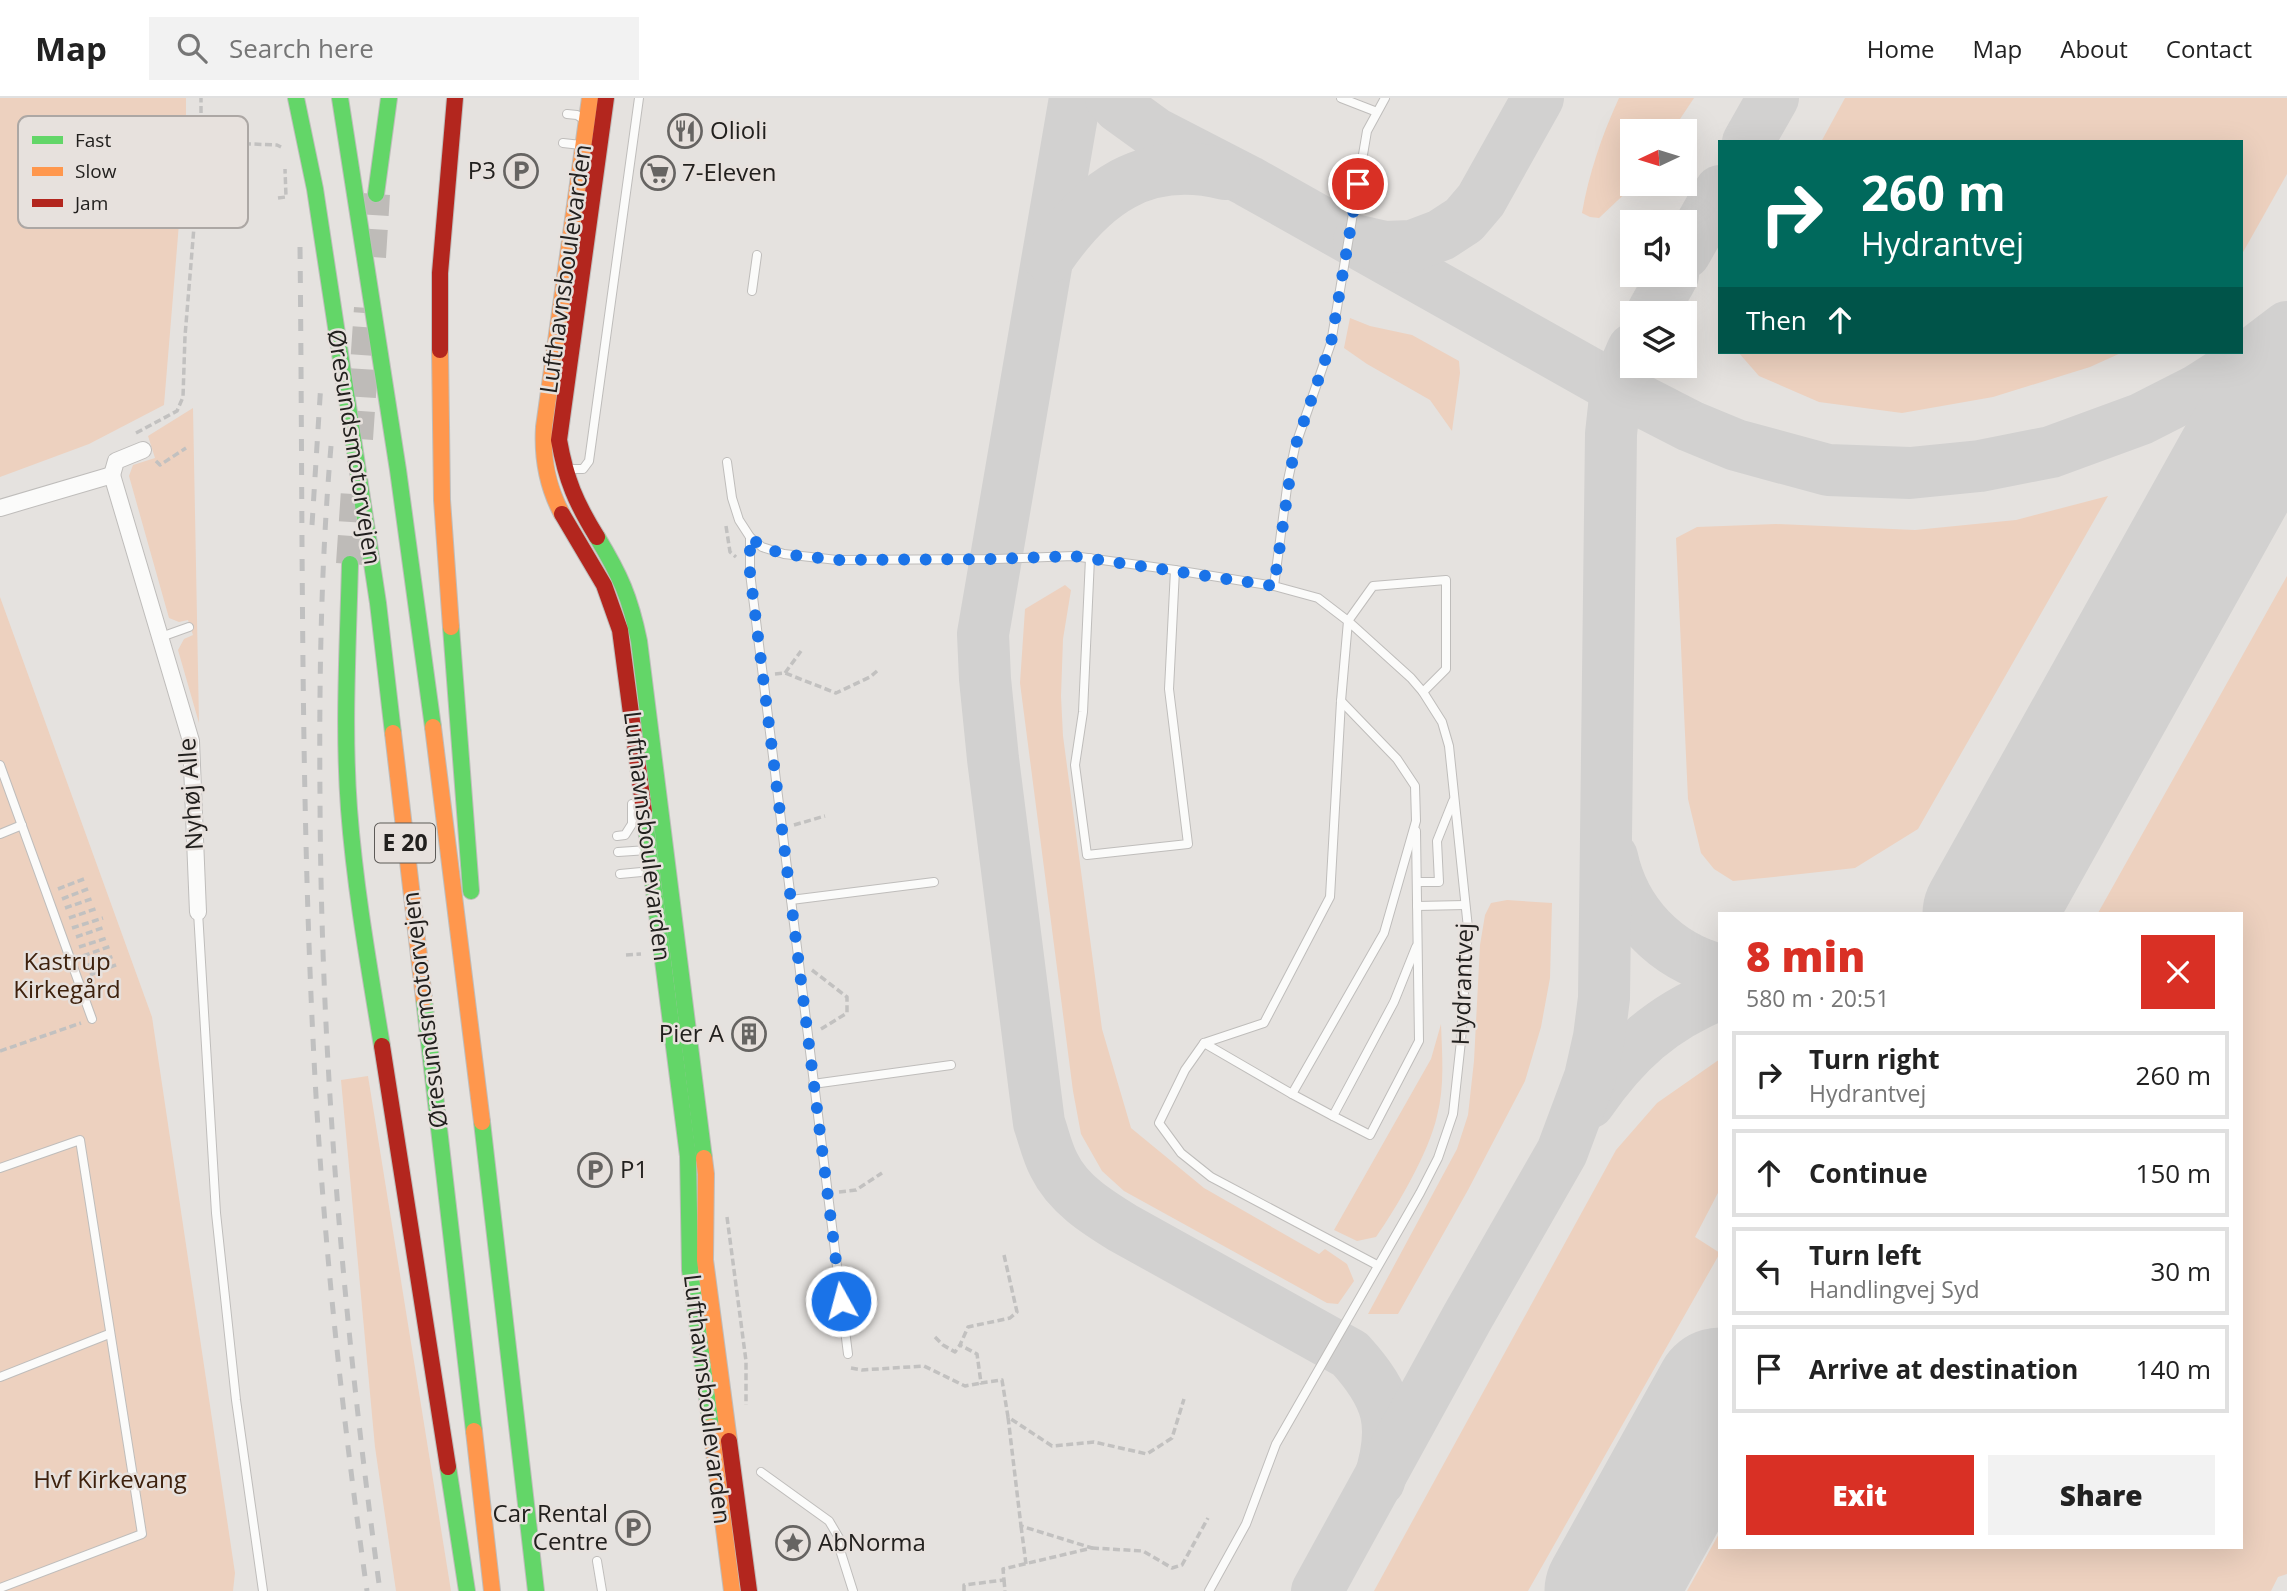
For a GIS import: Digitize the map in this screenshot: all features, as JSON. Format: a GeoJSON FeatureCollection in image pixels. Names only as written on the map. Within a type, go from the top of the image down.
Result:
{"type":"FeatureCollection","features":[{"type":"Feature","properties":{"kind":"main road","name":"Øresundsmotorvejen"},"geometry":{"type":"LineString","coordinates":[[296,98],[315,189],[378,603],[492,1591]]}},
{"type":"Feature","properties":{"kind":"main road","name":"Øresundsmotorvejen"},"geometry":{"type":"LineString","coordinates":[[340,98],[365,244],[416,587],[536,1591]]}},
{"type":"Feature","properties":{"kind":"main road"},"geometry":{"type":"LineString","coordinates":[[376,194],[389,98]]}},
{"type":"Feature","properties":{"kind":"main road"},"geometry":{"type":"LineString","coordinates":[[454,98],[440,273],[442,499],[471,883],[473,1053]]}},
{"type":"Feature","properties":{"kind":"main road","name":"Lufthavnsboulevarden"},"geometry":{"type":"LineString","coordinates":[[589,121],[606,98]]}},
{"type":"Feature","properties":{"kind":"main road","name":"Lufthavnsboulevarden"},"geometry":{"type":"LineString","coordinates":[[584,101],[591,147],[559,440],[564,469],[577,505],[617,570],[631,604],[639,641],[706,1174],[705,1260],[749,1591]]}},
{"type":"Feature","properties":{"kind":"main road","name":"Lufthavnsboulevarden"},"geometry":{"type":"LineString","coordinates":[[591,147],[543,434],[545,469],[549,487],[562,514],[601,578],[620,630],[688,1156],[688,1245],[732,1591]]}},
{"type":"Feature","properties":{"kind":"main road"},"geometry":{"type":"LineString","coordinates":[[350,564],[346,699],[349,806],[356,880],[467,1591]]}},
{"type":"Feature","properties":{"kind":"street"},"geometry":{"type":"LineString","coordinates":[[0,508],[112,475],[116,461],[144,450]]}},
{"type":"Feature","properties":{"kind":"street","name":"Nyhøj Alle"},"geometry":{"type":"LineString","coordinates":[[112,475],[191,741],[198,912]]}},
{"type":"Feature","properties":{"kind":"lane"},"geometry":{"type":"LineString","coordinates":[[545,469],[583,469],[589,461],[639,98]]}},
{"type":"Feature","properties":{"kind":"lane"},"geometry":{"type":"LineString","coordinates":[[1341,98],[1377,112]]}},
{"type":"Feature","properties":{"kind":"lane"},"geometry":{"type":"LineString","coordinates":[[1274,586],[1295,447],[1331,343],[1367,131],[1385,98]]}},
{"type":"Feature","properties":{"kind":"lane"},"geometry":{"type":"LineString","coordinates":[[568,114],[589,121]]}},
{"type":"Feature","properties":{"kind":"lane"},"geometry":{"type":"LineString","coordinates":[[563,143],[591,147]]}},
{"type":"Feature","properties":{"kind":"lane"},"geometry":{"type":"LineString","coordinates":[[752,290],[757,255]]}},
{"type":"Feature","properties":{"kind":"lane"},"geometry":{"type":"LineString","coordinates":[[727,462],[732,498],[739,520],[750,537],[762,547],[784,554],[837,560],[1073,556],[1090,558],[1175,570],[1169,689],[1188,844],[1087,855],[1075,765],[1083,712],[1090,558]]}},
{"type":"Feature","properties":{"kind":"lane"},"geometry":{"type":"LineString","coordinates":[[750,537],[750,573],[848,1354]]}},
{"type":"Feature","properties":{"kind":"lane","name":"Hydrantvej"},"geometry":{"type":"LineString","coordinates":[[1175,570],[1274,586],[1318,598],[1348,621],[1423,692],[1442,722],[1449,746],[1468,928],[1461,1041],[1453,1114],[1438,1158],[1276,1444],[1246,1524],[1209,1591]]}},
{"type":"Feature","properties":{"kind":"lane"},"geometry":{"type":"LineString","coordinates":[[1377,1265],[1211,1177],[1181,1153],[1159,1123],[1185,1070],[1204,1043],[1264,1023],[1330,897],[1340,701],[1348,621],[1373,586],[1446,580],[1446,669],[1423,692]]}},
{"type":"Feature","properties":{"kind":"lane"},"geometry":{"type":"LineString","coordinates":[[161,637],[189,627]]}},
{"type":"Feature","properties":{"kind":"lane"},"geometry":{"type":"LineString","coordinates":[[1204,1043],[1370,1135],[1419,1041],[1415,786],[1397,759],[1340,701]]}},
{"type":"Feature","properties":{"kind":"lane"},"geometry":{"type":"LineString","coordinates":[[630,783],[635,749]]}},
{"type":"Feature","properties":{"kind":"lane"},"geometry":{"type":"LineString","coordinates":[[0,765],[4,790],[22,825],[92,1019]]}},
{"type":"Feature","properties":{"kind":"lane"},"geometry":{"type":"LineString","coordinates":[[617,836],[625,835],[632,824],[634,811],[631,794]]}},
{"type":"Feature","properties":{"kind":"lane"},"geometry":{"type":"LineString","coordinates":[[1417,883],[1439,881],[1437,841],[1454,798]]}},
{"type":"Feature","properties":{"kind":"lane"},"geometry":{"type":"LineString","coordinates":[[1293,1094],[1384,933],[1416,821]]}},
{"type":"Feature","properties":{"kind":"lane"},"geometry":{"type":"LineString","coordinates":[[0,834],[22,825]]}},
{"type":"Feature","properties":{"kind":"lane"},"geometry":{"type":"LineString","coordinates":[[618,852],[648,850],[667,859],[651,872],[620,874]]}},
{"type":"Feature","properties":{"kind":"lane"},"geometry":{"type":"LineString","coordinates":[[790,900],[934,882]]}},
{"type":"Feature","properties":{"kind":"lane"},"geometry":{"type":"LineString","coordinates":[[1417,906],[1465,905]]}},
{"type":"Feature","properties":{"kind":"lane"},"geometry":{"type":"LineString","coordinates":[[198,912],[216,1213],[236,1400],[263,1591]]}},
{"type":"Feature","properties":{"kind":"lane"},"geometry":{"type":"LineString","coordinates":[[1333,1115],[1394,1002],[1418,941]]}},
{"type":"Feature","properties":{"kind":"lane"},"geometry":{"type":"LineString","coordinates":[[813,1084],[951,1065]]}},
{"type":"Feature","properties":{"kind":"lane"},"geometry":{"type":"LineString","coordinates":[[0,1168],[79,1140],[142,1534],[0,1588]]}},
{"type":"Feature","properties":{"kind":"lane"},"geometry":{"type":"LineString","coordinates":[[0,1377],[109,1334]]}},
{"type":"Feature","properties":{"kind":"lane"},"geometry":{"type":"LineString","coordinates":[[761,1472],[829,1521],[839,1538],[853,1591]]}},
{"type":"Feature","properties":{"kind":"lane"},"geometry":{"type":"LineString","coordinates":[[597,1561],[602,1591]]}},
{"type":"Feature","properties":{"kind":"path"},"geometry":{"type":"LineString","coordinates":[[201,98],[201,116]]}},
{"type":"Feature","properties":{"kind":"path"},"geometry":{"type":"LineString","coordinates":[[248,144],[281,147],[286,197],[278,198]]}},
{"type":"Feature","properties":{"kind":"path"},"geometry":{"type":"LineString","coordinates":[[183,397],[194,228]]}},
{"type":"Feature","properties":{"kind":"path"},"geometry":{"type":"LineString","coordinates":[[144,450],[160,465],[186,447]]}},
{"type":"Feature","properties":{"kind":"path"},"geometry":{"type":"LineString","coordinates":[[785,673],[801,650]]}},
{"type":"Feature","properties":{"kind":"path"},"geometry":{"type":"LineString","coordinates":[[763,675],[785,673],[836,693],[877,671]]}},
{"type":"Feature","properties":{"kind":"path"},"geometry":{"type":"LineString","coordinates":[[782,828],[825,816]]}},
{"type":"Feature","properties":{"kind":"path"},"geometry":{"type":"LineString","coordinates":[[47,893],[84,879]]}},
{"type":"Feature","properties":{"kind":"path"},"geometry":{"type":"LineString","coordinates":[[50,903],[90,888]]}},
{"type":"Feature","properties":{"kind":"path"},"geometry":{"type":"LineString","coordinates":[[54,912],[94,898]]}},
{"type":"Feature","properties":{"kind":"path"},"geometry":{"type":"LineString","coordinates":[[57,922],[98,908]]}},
{"type":"Feature","properties":{"kind":"path"},"geometry":{"type":"LineString","coordinates":[[60,932],[103,918]]}},
{"type":"Feature","properties":{"kind":"path"},"geometry":{"type":"LineString","coordinates":[[64,941],[105,926]]}},
{"type":"Feature","properties":{"kind":"path"},"geometry":{"type":"LineString","coordinates":[[67,951],[107,937]]}},
{"type":"Feature","properties":{"kind":"path"},"geometry":{"type":"LineString","coordinates":[[71,961],[111,946]]}},
{"type":"Feature","properties":{"kind":"path"},"geometry":{"type":"LineString","coordinates":[[75,970],[114,956]]}},
{"type":"Feature","properties":{"kind":"path"},"geometry":{"type":"LineString","coordinates":[[798,963],[803,963],[847,997],[847,1013],[807,1035]]}},
{"type":"Feature","properties":{"kind":"path"},"geometry":{"type":"LineString","coordinates":[[78,979],[118,964]]}},
{"type":"Feature","properties":{"kind":"path"},"geometry":{"type":"LineString","coordinates":[[0,1051],[92,1019]]}},
{"type":"Feature","properties":{"kind":"path"},"geometry":{"type":"LineString","coordinates":[[827,1193],[856,1190],[882,1173]]}},
{"type":"Feature","properties":{"kind":"path"},"geometry":{"type":"LineString","coordinates":[[935,1337],[955,1352],[968,1327],[1010,1318],[1017,1312],[1004,1255]]}},
{"type":"Feature","properties":{"kind":"path"},"geometry":{"type":"LineString","coordinates":[[960,1345],[976,1354],[981,1383],[1002,1380],[1026,1564]]}},
{"type":"Feature","properties":{"kind":"path"},"geometry":{"type":"LineString","coordinates":[[1008,1417],[1052,1446],[1094,1442],[1147,1454],[1172,1438],[1184,1399]]}},
{"type":"Feature","properties":{"kind":"path"},"geometry":{"type":"LineString","coordinates":[[1021,1526],[1092,1548],[1143,1551],[1172,1568],[1182,1565],[1208,1518]]}},
{"type":"Feature","properties":{"kind":"path"},"geometry":{"type":"LineString","coordinates":[[1005,1591],[1003,1569],[1092,1548]]}},
{"type":"Feature","properties":{"kind":"path"},"geometry":{"type":"LineString","coordinates":[[964,1591],[964,1585],[1004,1580]]}},
{"type":"Feature","properties":{"kind":"green space"},"geometry":{"type":"Polygon","coordinates":[[[0,98],[186,98],[186,116],[18,116],[18,228],[179,228],[164,405],[89,444],[0,477],[0,98]]]}},
{"type":"Feature","properties":{"kind":"green space"},"geometry":{"type":"Polygon","coordinates":[[[1619,98],[1694,98],[1680,119],[1620,119],[1620,196],[1622,196],[1599,218],[1582,213],[1588,183],[1619,98]]]}},
{"type":"Feature","properties":{"kind":"green space"},"geometry":{"type":"Polygon","coordinates":[[[1845,98],[2287,98],[2287,174],[2243,252],[2243,140],[1822,140],[1845,98]]]}},
{"type":"Feature","properties":{"kind":"green space"},"geometry":{"type":"Polygon","coordinates":[[[1350,318],[1370,326],[1412,335],[1459,361],[1460,373],[1452,431],[1430,400],[1344,348],[1350,318]]]}},
{"type":"Feature","properties":{"kind":"green space"},"geometry":{"type":"Polygon","coordinates":[[[1740,354],[2119,354],[2090,367],[1993,397],[1902,413],[1819,402],[1759,376],[1740,354]]]}},
{"type":"Feature","properties":{"kind":"green space"},"geometry":{"type":"Polygon","coordinates":[[[193,408],[199,723],[178,650],[184,639],[193,635],[188,620],[179,622],[169,618],[129,476],[133,465],[155,458],[148,436],[193,408]]]}},
{"type":"Feature","properties":{"kind":"green space"},"geometry":{"type":"Polygon","coordinates":[[[2108,496],[1918,829],[1855,868],[1733,881],[1714,869],[1701,853],[1688,799],[1676,538],[1697,527],[1776,524],[1915,530],[2016,520],[2108,496]]]}},
{"type":"Feature","properties":{"kind":"green space"},"geometry":{"type":"Polygon","coordinates":[[[2287,576],[2287,1574],[2278,1577],[2271,1591],[1687,1591],[1718,1536],[1718,1549],[2243,1549],[2243,912],[2099,912],[2287,576]]]}},
{"type":"Feature","properties":{"kind":"green space"},"geometry":{"type":"Polygon","coordinates":[[[1065,585],[1071,590],[1063,639],[1063,736],[1102,1029],[1131,1128],[1204,1188],[1319,1254],[1325,1249],[1347,1264],[1354,1281],[1338,1304],[1327,1303],[1124,1191],[1102,1171],[1081,1134],[1073,1091],[1020,683],[1025,609],[1065,585]]]}},
{"type":"Feature","properties":{"kind":"green space","name":"Hvf Kirkevang"},"geometry":{"type":"Polygon","coordinates":[[[0,597],[152,1017],[235,1573],[233,1591],[0,1591],[0,597]]]}},
{"type":"Feature","properties":{"kind":"green space"},"geometry":{"type":"Polygon","coordinates":[[[1507,900],[1552,903],[1550,978],[1541,1027],[1525,1081],[1468,1190],[1398,1314],[1368,1314],[1457,1149],[1468,1115],[1474,1061],[1480,945],[1485,915],[1491,903],[1507,900]]]}},
{"type":"Feature","properties":{"kind":"green space"},"geometry":{"type":"Polygon","coordinates":[[[1441,1024],[1441,1093],[1427,1146],[1402,1195],[1376,1237],[1357,1241],[1334,1230],[1431,1059],[1441,1024]]]}},
{"type":"Feature","properties":{"kind":"green space"},"geometry":{"type":"Polygon","coordinates":[[[1718,1060],[1718,1193],[1695,1237],[1718,1252],[1718,1257],[1528,1591],[1374,1591],[1616,1150],[1657,1103],[1718,1060]]]}},
{"type":"Feature","properties":{"kind":"green space"},"geometry":{"type":"Polygon","coordinates":[[[368,1076],[451,1591],[396,1591],[375,1447],[341,1080],[368,1076]]]}},
{"type":"Feature","properties":{"kind":"taxiway"},"geometry":{"type":"LineString","coordinates":[[1075,98],[983,634],[993,759],[1039,1123],[1049,1155],[1060,1175],[1093,1209],[1350,1354],[1374,1384],[1386,1413],[1388,1444],[1379,1481]]}},
{"type":"Feature","properties":{"kind":"taxiway"},"geometry":{"type":"LineString","coordinates":[[1111,98],[1155,133],[1248,181],[1616,388],[1690,426],[1736,445],[1828,470],[1910,473],[1980,466],[2051,452],[2141,419],[2198,390],[2237,365],[2287,327]]}},
{"type":"Feature","properties":{"kind":"taxiway"},"geometry":{"type":"LineString","coordinates":[[1359,241],[1385,247],[1412,246],[1441,235],[1464,220],[1481,200],[1538,98]]}},
{"type":"Feature","properties":{"kind":"taxiway"},"geometry":{"type":"LineString","coordinates":[[1749,140],[1773,98]]}},
{"type":"Feature","properties":{"kind":"taxiway"},"geometry":{"type":"LineString","coordinates":[[1049,257],[1084,214],[1123,184],[1145,175],[1170,170],[1196,169],[1225,174]]}},
{"type":"Feature","properties":{"kind":"taxiway"},"geometry":{"type":"LineString","coordinates":[[1697,232],[1718,195]]}},
{"type":"Feature","properties":{"kind":"taxiway"},"geometry":{"type":"LineString","coordinates":[[1659,301],[1666,287]]}},
{"type":"Feature","properties":{"kind":"taxiway"},"geometry":{"type":"LineString","coordinates":[[1317,1591],[1562,1152],[1590,1077],[1604,998],[1611,434],[1616,388],[1620,378]]}},
{"type":"Feature","properties":{"kind":"taxiway"},"geometry":{"type":"LineString","coordinates":[[1964,912],[1989,888],[2034,832]]}},
{"type":"Feature","properties":{"kind":"taxiway"},"geometry":{"type":"LineString","coordinates":[[1612,857],[1626,896],[1650,929],[1682,954],[1718,969]]}},
{"type":"Feature","properties":{"kind":"taxiway"},"geometry":{"type":"LineString","coordinates":[[1589,1103],[1616,1067],[1646,1038],[1680,1014],[1718,995]]}},
{"type":"Feature","properties":{"kind":"runway"},"geometry":{"type":"LineString","coordinates":[[1989,912],[2287,378]]}},
{"type":"Feature","properties":{"kind":"runway"},"geometry":{"type":"LineString","coordinates":[[1610,1591],[1718,1397]]}},
{"type":"Feature","properties":{"kind":"tunnel"},"geometry":{"type":"LineString","coordinates":[[372,257],[376,194]]}},
{"type":"Feature","properties":{"kind":"tunnel"},"geometry":{"type":"LineString","coordinates":[[359,439],[368,308]]}},
{"type":"Feature","properties":{"kind":"tunnel"},"geometry":{"type":"LineString","coordinates":[[350,564],[355,490]]}},
{"type":"Feature","properties":{"kind":"railway"},"geometry":{"type":"LineString","coordinates":[[300,247],[304,755],[314,1059],[335,1325],[367,1591]]}},
{"type":"Feature","properties":{"kind":"railway"},"geometry":{"type":"LineString","coordinates":[[312,525],[321,382]]}},
{"type":"Feature","properties":{"kind":"railway"},"geometry":{"type":"LineString","coordinates":[[331,446],[323,578],[320,709],[321,897],[325,996],[345,1294],[380,1591]]}},
{"type":"Feature","properties":{"kind":"traffic: fast"},"geometry":{"type":"LineString","coordinates":[[296,98],[315,189],[378,603],[393,733]]}},
{"type":"Feature","properties":{"kind":"traffic: fast"},"geometry":{"type":"LineString","coordinates":[[340,98],[398,470],[433,727]]}},
{"type":"Feature","properties":{"kind":"traffic: fast"},"geometry":{"type":"LineString","coordinates":[[376,194],[389,98]]}},
{"type":"Feature","properties":{"kind":"traffic: fast"},"geometry":{"type":"LineString","coordinates":[[597,537],[623,587],[639,641],[704,1158]]}},
{"type":"Feature","properties":{"kind":"traffic: fast"},"geometry":{"type":"LineString","coordinates":[[350,564],[347,779],[359,898],[382,1046]]}},
{"type":"Feature","properties":{"kind":"traffic: fast"},"geometry":{"type":"LineString","coordinates":[[451,627],[471,891]]}},
{"type":"Feature","properties":{"kind":"traffic: fast"},"geometry":{"type":"LineString","coordinates":[[644,812],[688,1156],[690,1270],[711,1427]]}},
{"type":"Feature","properties":{"kind":"traffic: fast"},"geometry":{"type":"LineString","coordinates":[[424,999],[474,1431]]}},
{"type":"Feature","properties":{"kind":"traffic: fast"},"geometry":{"type":"LineString","coordinates":[[482,1122],[536,1591]]}},
{"type":"Feature","properties":{"kind":"traffic: fast"},"geometry":{"type":"LineString","coordinates":[[448,1467],[467,1591]]}},
{"type":"Feature","properties":{"kind":"traffic: slow"},"geometry":{"type":"LineString","coordinates":[[562,514],[547,472],[544,427],[590,98]]}},
{"type":"Feature","properties":{"kind":"traffic: slow"},"geometry":{"type":"LineString","coordinates":[[440,350],[442,500],[451,627]]}},
{"type":"Feature","properties":{"kind":"traffic: slow"},"geometry":{"type":"LineString","coordinates":[[433,727],[482,1122]]}},
{"type":"Feature","properties":{"kind":"traffic: slow"},"geometry":{"type":"LineString","coordinates":[[393,733],[424,999]]}},
{"type":"Feature","properties":{"kind":"traffic: slow"},"geometry":{"type":"LineString","coordinates":[[704,1158],[705,1260],[729,1441]]}},
{"type":"Feature","properties":{"kind":"traffic: slow"},"geometry":{"type":"LineString","coordinates":[[711,1427],[732,1591]]}},
{"type":"Feature","properties":{"kind":"traffic: slow"},"geometry":{"type":"LineString","coordinates":[[474,1431],[492,1591]]}},
{"type":"Feature","properties":{"kind":"traffic: jam"},"geometry":{"type":"LineString","coordinates":[[440,350],[440,273],[455,98]]}},
{"type":"Feature","properties":{"kind":"traffic: jam"},"geometry":{"type":"LineString","coordinates":[[597,537],[573,491],[559,440],[606,98]]}},
{"type":"Feature","properties":{"kind":"traffic: jam"},"geometry":{"type":"LineString","coordinates":[[562,514],[604,585],[620,630],[644,812]]}},
{"type":"Feature","properties":{"kind":"traffic: jam"},"geometry":{"type":"LineString","coordinates":[[382,1046],[448,1467]]}},
{"type":"Feature","properties":{"kind":"traffic: jam"},"geometry":{"type":"LineString","coordinates":[[729,1441],[749,1591]]}},
{"type":"Feature","properties":{"kind":"place","name":"Olioli"},"geometry":{"type":"Point","coordinates":[685,131]}},
{"type":"Feature","properties":{"kind":"place","name":"P3"},"geometry":{"type":"Point","coordinates":[521,171]}},
{"type":"Feature","properties":{"kind":"place","name":"7-Eleven"},"geometry":{"type":"Point","coordinates":[658,173]}},
{"type":"Feature","properties":{"kind":"place","name":"Pier A"},"geometry":{"type":"Point","coordinates":[749,1034]}},
{"type":"Feature","properties":{"kind":"place","name":"P1"},"geometry":{"type":"Point","coordinates":[595,1170]}},
{"type":"Feature","properties":{"kind":"place","name":"Car Rental Centre"},"geometry":{"type":"Point","coordinates":[633,1528]}},
{"type":"Feature","properties":{"kind":"place","name":"AbNorma"},"geometry":{"type":"Point","coordinates":[793,1543]}},
{"type":"Feature","properties":{"kind":"route"},"geometry":{"type":"LineString","coordinates":[[841,1301],[750,573],[750,537],[762,547],[784,554],[837,560],[1073,556],[1274,586],[1288,480],[1295,447],[1331,343],[1358,184]]}},
{"type":"Feature","properties":{"kind":"park label","name":"Kastrup Kirkegård"},"geometry":{"type":"Point","coordinates":[67,976]}}]}
